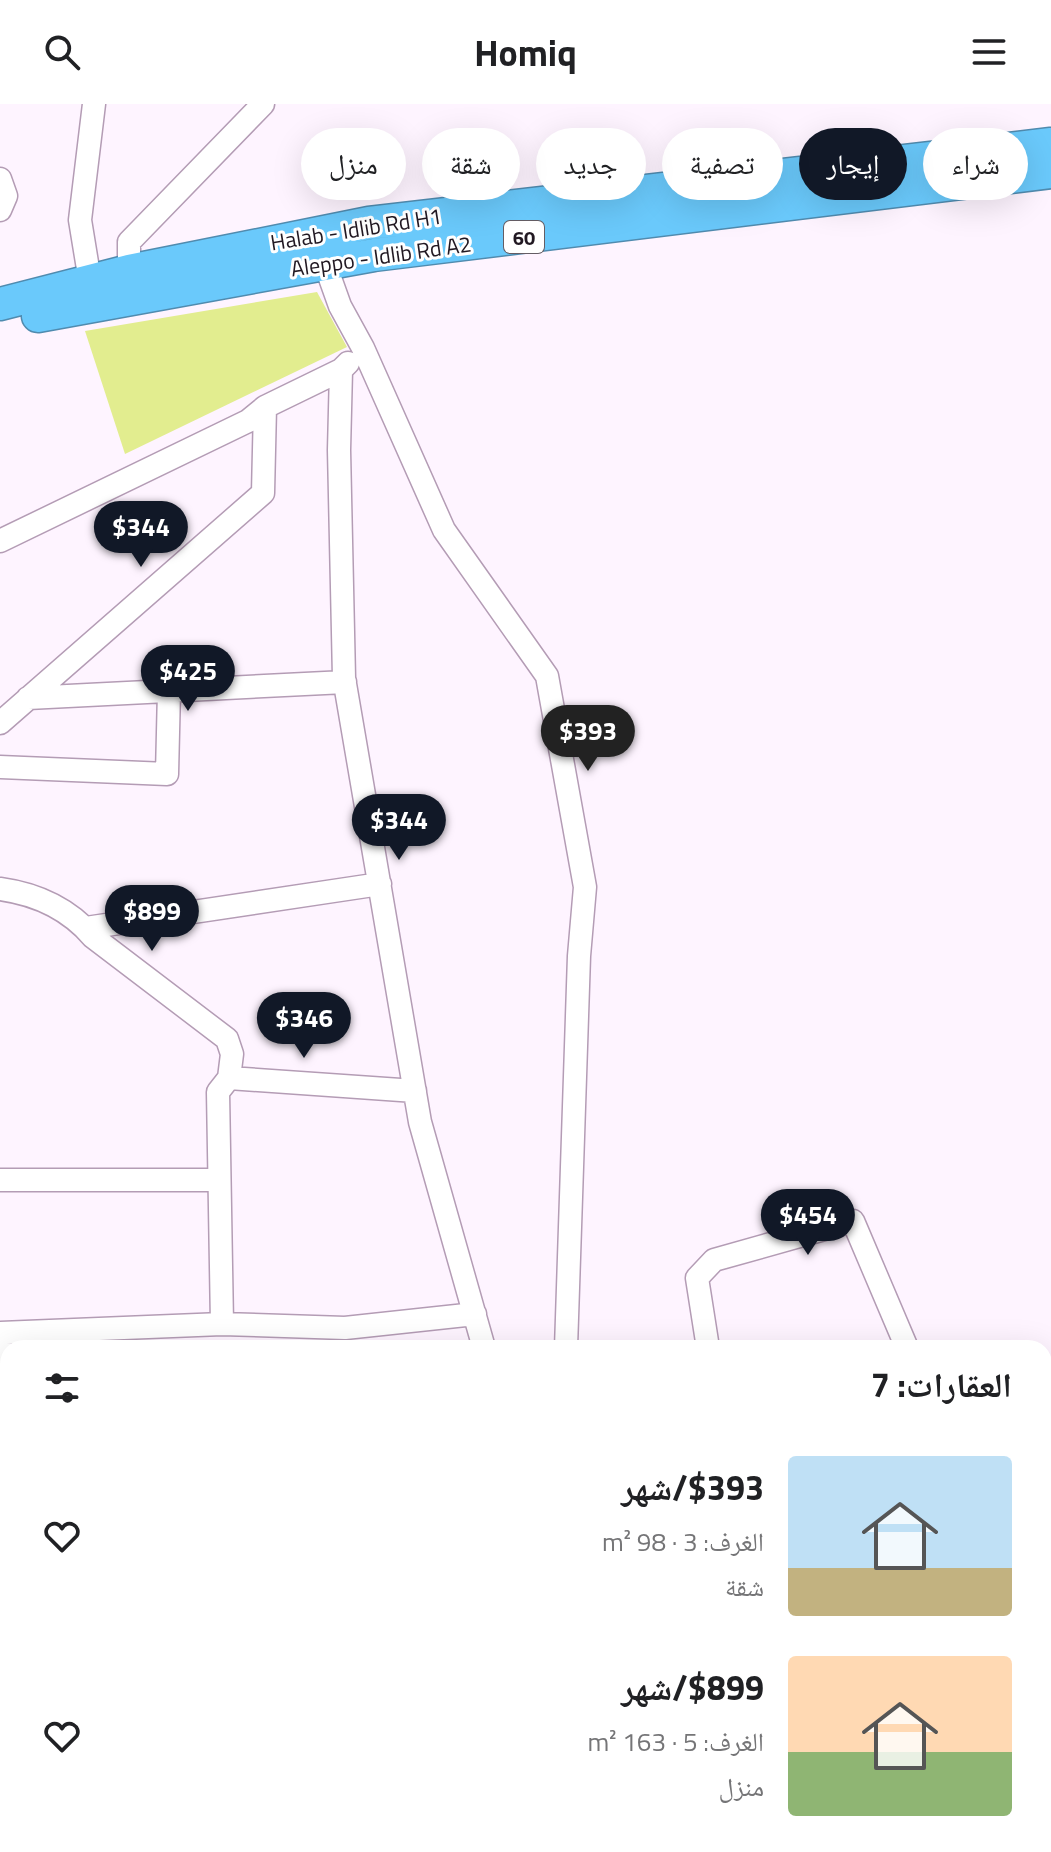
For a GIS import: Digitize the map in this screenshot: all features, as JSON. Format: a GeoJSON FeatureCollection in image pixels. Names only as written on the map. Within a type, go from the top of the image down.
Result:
{"type":"FeatureCollection","features":[{"type":"Feature","properties":{"kind":"highway","name":"Halab - Idlib Rd H1"},"geometry":{"type":"LineString","coordinates":[[1028,147],[1051,144]]}},
{"type":"Feature","properties":{"kind":"highway","name":"Halab - Idlib Rd H1"},"geometry":{"type":"LineString","coordinates":[[646,191],[923,159]]}},
{"type":"Feature","properties":{"kind":"highway","name":"Aleppo - Idlib Rd A2"},"geometry":{"type":"LineString","coordinates":[[907,190],[1051,172]]}},
{"type":"Feature","properties":{"kind":"highway","name":"Halab - Idlib Rd H1"},"geometry":{"type":"LineString","coordinates":[[0,304],[129,271],[369,223],[568,200]]}},
{"type":"Feature","properties":{"kind":"highway"},"geometry":{"type":"LineString","coordinates":[[434,248],[424,238],[430,227],[531,213],[578,200]]}},
{"type":"Feature","properties":{"kind":"highway","name":"Aleppo - Idlib Rd A2"},"geometry":{"type":"LineString","coordinates":[[0,325],[69,308],[325,264],[822,200]]}},
{"type":"Feature","properties":{"kind":"street"},"geometry":{"type":"LineString","coordinates":[[90,281],[80,220],[94,104]]}},
{"type":"Feature","properties":{"kind":"street"},"geometry":{"type":"LineString","coordinates":[[129,271],[129,242],[263,104]]}},
{"type":"Feature","properties":{"kind":"street"},"geometry":{"type":"LineString","coordinates":[[0,210],[6,196],[1,184]]}},
{"type":"Feature","properties":{"kind":"street"},"geometry":{"type":"LineString","coordinates":[[325,264],[340,306],[363,348],[444,530],[547,676],[585,887],[579,956],[566,1340]]}},
{"type":"Feature","properties":{"kind":"street"},"geometry":{"type":"LineString","coordinates":[[0,541],[248,421],[265,407],[341,370],[363,348]]}},
{"type":"Feature","properties":{"kind":"street"},"geometry":{"type":"LineString","coordinates":[[341,370],[339,450],[345,682],[420,1122],[482,1340]]}},
{"type":"Feature","properties":{"kind":"street"},"geometry":{"type":"LineString","coordinates":[[0,723],[263,493],[265,407]]}},
{"type":"Feature","properties":{"kind":"street"},"geometry":{"type":"LineString","coordinates":[[28,698],[345,682]]}},
{"type":"Feature","properties":{"kind":"street"},"geometry":{"type":"LineString","coordinates":[[0,767],[167,774],[169,691]]}},
{"type":"Feature","properties":{"kind":"street"},"geometry":{"type":"LineString","coordinates":[[86,928],[380,884]]}},
{"type":"Feature","properties":{"kind":"street"},"geometry":{"type":"LineString","coordinates":[[0,889],[50,903],[227,1039],[232,1054],[229,1078],[218,1092],[222,1324]]}},
{"type":"Feature","properties":{"kind":"street"},"geometry":{"type":"LineString","coordinates":[[229,1078],[415,1091]]}},
{"type":"Feature","properties":{"kind":"street"},"geometry":{"type":"LineString","coordinates":[[0,1180],[219,1180]]}},
{"type":"Feature","properties":{"kind":"street"},"geometry":{"type":"LineString","coordinates":[[707,1340],[697,1278],[714,1260],[853,1221],[904,1340]]}},
{"type":"Feature","properties":{"kind":"street"},"geometry":{"type":"LineString","coordinates":[[0,1333],[222,1324],[345,1328],[475,1314]]}},
{"type":"Feature","properties":{"kind":"green space"},"geometry":{"type":"Polygon","coordinates":[[[317,292],[347,347],[125,454],[85,331],[317,292]]]}}]}
